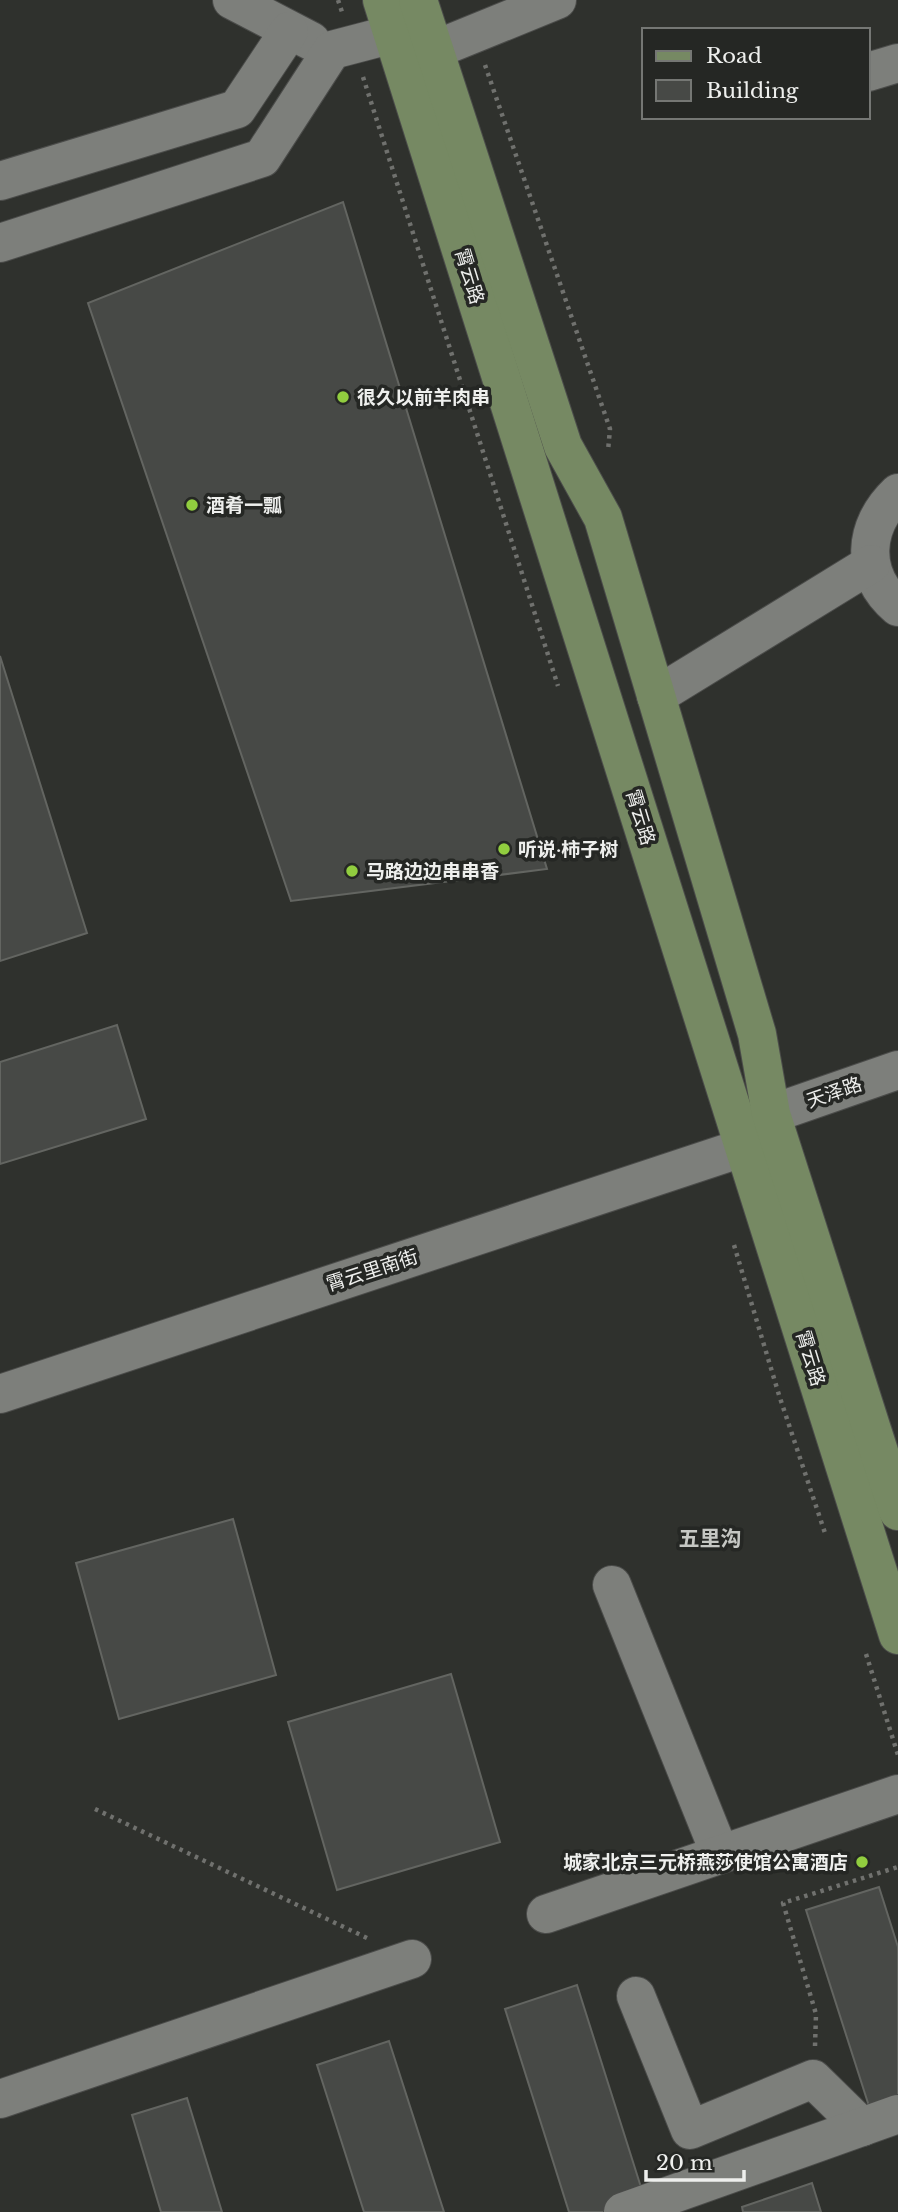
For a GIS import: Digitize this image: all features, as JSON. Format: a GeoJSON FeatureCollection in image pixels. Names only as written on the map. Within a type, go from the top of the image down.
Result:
{"type":"FeatureCollection","features":[{"type":"Feature","properties":{"kind":"main road","name":"霄云路"},"geometry":{"type":"LineString","coordinates":[[410,21],[563,446],[603,519],[757,1034],[771,1114],[898,1511]]}},
{"type":"Feature","properties":{"kind":"main road","name":"霄云路"},"geometry":{"type":"LineString","coordinates":[[410,21],[745,1147],[880,1638]]}},
{"type":"Feature","properties":{"kind":"street"},"geometry":{"type":"LineString","coordinates":[[232,0],[289,31],[342,47]]}},
{"type":"Feature","properties":{"kind":"street"},"geometry":{"type":"LineString","coordinates":[[0,243],[262,158],[342,47],[410,21],[473,35],[557,0]]}},
{"type":"Feature","properties":{"kind":"street"},"geometry":{"type":"LineString","coordinates":[[0,180],[237,109],[289,31]]}},
{"type":"Feature","properties":{"kind":"street"},"geometry":{"type":"LineString","coordinates":[[870,71],[898,63]]}},
{"type":"Feature","properties":{"kind":"street"},"geometry":{"type":"LineString","coordinates":[[898,493],[881,510],[871,531],[869,554],[873,577],[886,596],[898,607]]}},
{"type":"Feature","properties":{"kind":"street"},"geometry":{"type":"LineString","coordinates":[[656,696],[871,564]]}},
{"type":"Feature","properties":{"kind":"street","name":"天泽路"},"geometry":{"type":"LineString","coordinates":[[771,1114],[898,1070]]}},
{"type":"Feature","properties":{"kind":"street"},"geometry":{"type":"LineString","coordinates":[[745,1147],[771,1114]]}},
{"type":"Feature","properties":{"kind":"street","name":"霄云里南街"},"geometry":{"type":"LineString","coordinates":[[0,1394],[745,1147]]}},
{"type":"Feature","properties":{"kind":"street"},"geometry":{"type":"LineString","coordinates":[[612,1585],[720,1854]]}},
{"type":"Feature","properties":{"kind":"street"},"geometry":{"type":"LineString","coordinates":[[545,1914],[898,1794]]}},
{"type":"Feature","properties":{"kind":"street"},"geometry":{"type":"LineString","coordinates":[[0,2099],[412,1959]]}},
{"type":"Feature","properties":{"kind":"street"},"geometry":{"type":"LineString","coordinates":[[636,1996],[690,2130],[813,2079],[862,2127]]}},
{"type":"Feature","properties":{"kind":"street"},"geometry":{"type":"LineString","coordinates":[[623,2212],[898,2114]]}},
{"type":"Feature","properties":{"kind":"path"},"geometry":{"type":"LineString","coordinates":[[338,0],[342,47],[560,694]]}},
{"type":"Feature","properties":{"kind":"path"},"geometry":{"type":"LineString","coordinates":[[473,35],[610,429],[608,455]]}},
{"type":"Feature","properties":{"kind":"path"},"geometry":{"type":"LineString","coordinates":[[732,1237],[779,1395],[827,1538]]}},
{"type":"Feature","properties":{"kind":"path"},"geometry":{"type":"LineString","coordinates":[[880,1638],[898,1755]]}},
{"type":"Feature","properties":{"kind":"path"},"geometry":{"type":"LineString","coordinates":[[95,1809],[412,1959]]}},
{"type":"Feature","properties":{"kind":"path"},"geometry":{"type":"LineString","coordinates":[[813,2079],[816,2014],[783,1903],[898,1867]]}},
{"type":"Feature","properties":{"kind":"building"},"geometry":{"type":"Polygon","coordinates":[[[343,202],[547,869],[291,901],[88,303],[343,202]]]}},
{"type":"Feature","properties":{"kind":"building"},"geometry":{"type":"Polygon","coordinates":[[[0,656],[87,933],[0,961],[0,656]]]}},
{"type":"Feature","properties":{"kind":"building"},"geometry":{"type":"Polygon","coordinates":[[[117,1025],[146,1119],[0,1164],[0,1062],[117,1025]]]}},
{"type":"Feature","properties":{"kind":"building"},"geometry":{"type":"Polygon","coordinates":[[[233,1519],[276,1675],[119,1719],[76,1563],[233,1519]]]}},
{"type":"Feature","properties":{"kind":"building"},"geometry":{"type":"Polygon","coordinates":[[[451,1674],[500,1842],[337,1890],[288,1722],[451,1674]]]}},
{"type":"Feature","properties":{"kind":"building"},"geometry":{"type":"Polygon","coordinates":[[[879,1887],[898,1947],[898,2120],[876,2128],[806,1910],[879,1887]]]}},
{"type":"Feature","properties":{"kind":"building"},"geometry":{"type":"Polygon","coordinates":[[[577,1985],[646,2203],[618,2212],[569,2212],[505,2009],[577,1985]]]}},
{"type":"Feature","properties":{"kind":"building"},"geometry":{"type":"Polygon","coordinates":[[[389,2041],[444,2212],[364,2212],[317,2065],[389,2041]]]}},
{"type":"Feature","properties":{"kind":"building"},"geometry":{"type":"Polygon","coordinates":[[[187,2098],[222,2212],[161,2212],[132,2115],[187,2098]]]}},
{"type":"Feature","properties":{"kind":"building"},"geometry":{"type":"Polygon","coordinates":[[[812,2183],[821,2212],[743,2212],[742,2207],[812,2183]]]}},
{"type":"Feature","properties":{"kind":"place","name":"很久以前羊肉串"},"geometry":{"type":"Point","coordinates":[343,397]}},
{"type":"Feature","properties":{"kind":"place","name":"酒肴一瓢"},"geometry":{"type":"Point","coordinates":[192,505]}},
{"type":"Feature","properties":{"kind":"place","name":"听说·柿子树"},"geometry":{"type":"Point","coordinates":[504,849]}},
{"type":"Feature","properties":{"kind":"place","name":"马路边边串串香"},"geometry":{"type":"Point","coordinates":[352,871]}},
{"type":"Feature","properties":{"kind":"place","name":"城家北京三元桥燕莎使馆公寓酒店"},"geometry":{"type":"Point","coordinates":[862,1862]}},
{"type":"Feature","properties":{"kind":"district","name":"五里沟"},"geometry":{"type":"Point","coordinates":[710,1539]}}]}
